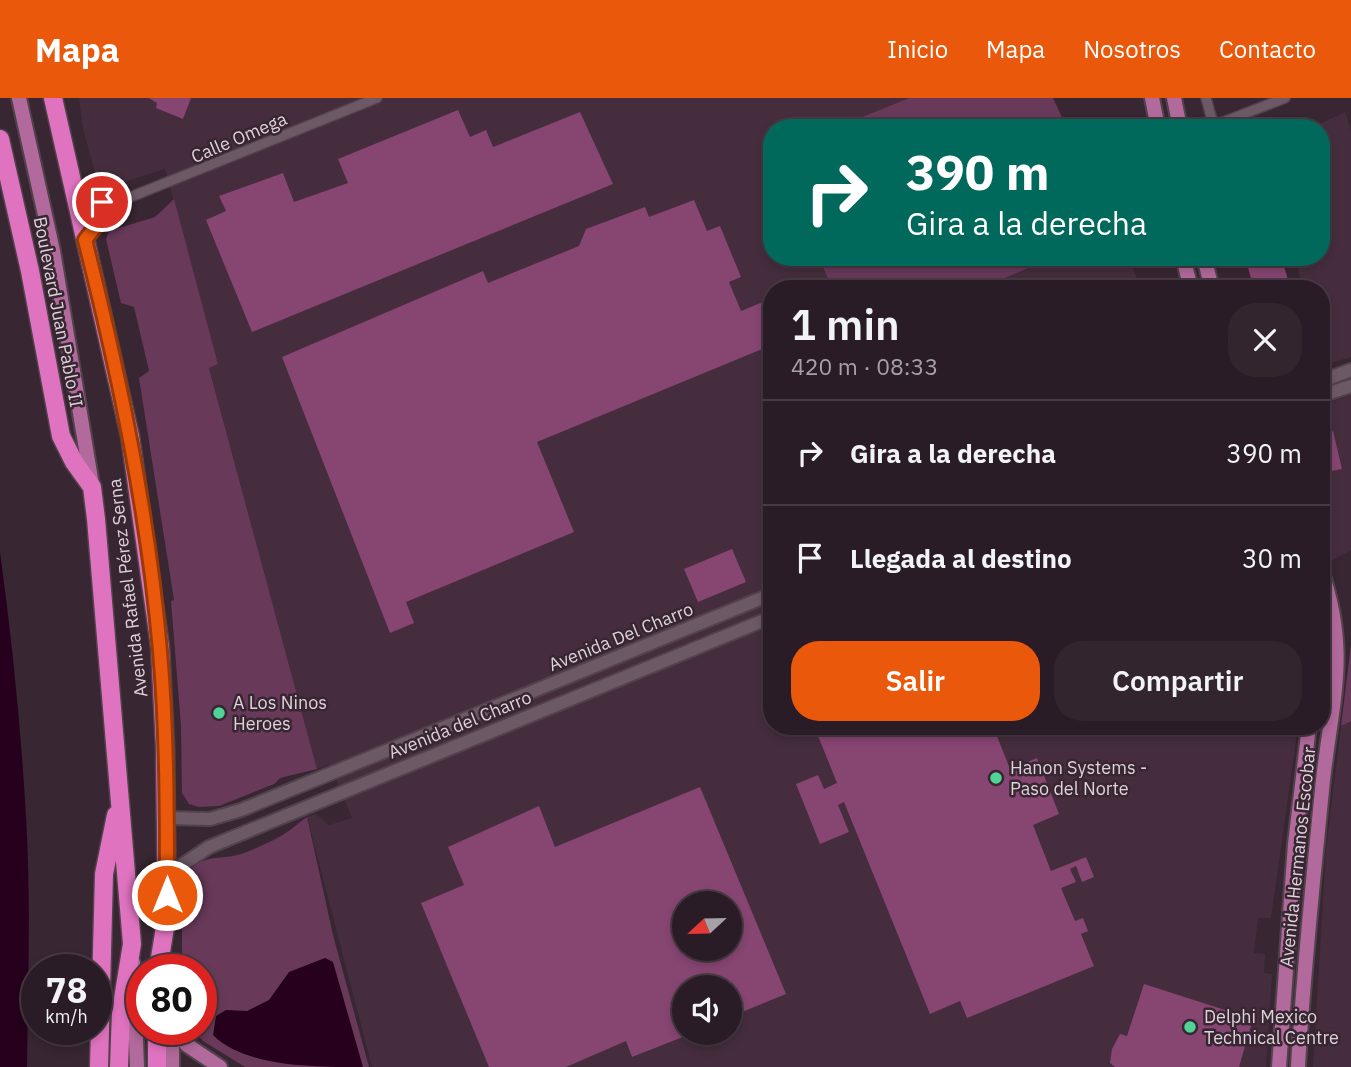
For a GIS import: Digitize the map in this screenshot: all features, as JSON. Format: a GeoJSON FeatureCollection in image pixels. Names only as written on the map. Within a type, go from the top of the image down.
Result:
{"type":"FeatureCollection","features":[{"type":"Feature","properties":{"kind":"highway","name":"Avenida Rafael Pérez Serna"},"geometry":{"type":"LineString","coordinates":[[53,98],[107,327],[144,526],[163,683],[167,915],[161,954]]}},
{"type":"Feature","properties":{"kind":"highway","name":"Boulevard Juan Pablo II"},"geometry":{"type":"LineString","coordinates":[[0,139],[30,271],[61,436],[74,463],[92,487]]}},
{"type":"Feature","properties":{"kind":"highway","name":"Avenida Rafael Pérez Serna"},"geometry":{"type":"LineString","coordinates":[[92,487],[104,593],[132,944],[121,1011],[119,1067]]}},
{"type":"Feature","properties":{"kind":"highway"},"geometry":{"type":"LineString","coordinates":[[99,1067],[104,874],[120,795]]}},
{"type":"Feature","properties":{"kind":"highway"},"geometry":{"type":"LineString","coordinates":[[157,1045],[157,1067]]}},
{"type":"Feature","properties":{"kind":"main road"},"geometry":{"type":"LineString","coordinates":[[19,98],[44,208],[92,487]]}},
{"type":"Feature","properties":{"kind":"main road"},"geometry":{"type":"LineString","coordinates":[[1152,98],[1156,119]]}},
{"type":"Feature","properties":{"kind":"main road"},"geometry":{"type":"LineString","coordinates":[[1174,98],[1178,119]]}},
{"type":"Feature","properties":{"kind":"main road","name":"Avenida Hermanos Escobar"},"geometry":{"type":"LineString","coordinates":[[1330,596],[1335,611],[1341,661],[1330,732]]}},
{"type":"Feature","properties":{"kind":"main road","name":"Avenida Hermanos Escobar"},"geometry":{"type":"LineString","coordinates":[[1279,1067],[1294,844],[1308,735]]}},
{"type":"Feature","properties":{"kind":"main road","name":"Avenida Hermanos Escobar"},"geometry":{"type":"LineString","coordinates":[[1298,1067],[1322,783],[1329,735]]}},
{"type":"Feature","properties":{"kind":"main road"},"geometry":{"type":"LineString","coordinates":[[167,915],[168,954]]}},
{"type":"Feature","properties":{"kind":"main road"},"geometry":{"type":"LineString","coordinates":[[132,944],[138,1067]]}},
{"type":"Feature","properties":{"kind":"main road"},"geometry":{"type":"LineString","coordinates":[[172,1067],[173,1045]]}},
{"type":"Feature","properties":{"kind":"main road"},"geometry":{"type":"LineString","coordinates":[[187,1045],[220,1067]]}},
{"type":"Feature","properties":{"kind":"street","name":"Calle Omega"},"geometry":{"type":"LineString","coordinates":[[113,204],[352,102],[377,98]]}},
{"type":"Feature","properties":{"kind":"street"},"geometry":{"type":"LineString","coordinates":[[1206,98],[1212,119]]}},
{"type":"Feature","properties":{"kind":"street"},"geometry":{"type":"LineString","coordinates":[[1231,119],[1285,98]]}},
{"type":"Feature","properties":{"kind":"street"},"geometry":{"type":"LineString","coordinates":[[69,175],[90,196],[113,204],[85,240]]}},
{"type":"Feature","properties":{"kind":"street"},"geometry":{"type":"LineString","coordinates":[[1330,378],[1351,370]]}},
{"type":"Feature","properties":{"kind":"street"},"geometry":{"type":"LineString","coordinates":[[1330,393],[1351,386]]}},
{"type":"Feature","properties":{"kind":"street","name":"Avenida Del Charro"},"geometry":{"type":"LineString","coordinates":[[167,818],[210,819],[241,810],[763,598]]}},
{"type":"Feature","properties":{"kind":"street","name":"Avenida del Charro"},"geometry":{"type":"LineString","coordinates":[[167,875],[194,855],[218,843],[763,621]]}},
{"type":"Feature","properties":{"kind":"shaded area"},"geometry":{"type":"Polygon","coordinates":[[[79,98],[909,98],[857,119],[763,119],[763,266],[823,266],[828,280],[763,280],[763,735],[1297,735],[1271,918],[1258,918],[1254,953],[1265,954],[1264,973],[1272,974],[1266,1067],[372,1067],[307,817],[316,814],[329,825],[352,818],[330,764],[317,769],[209,367],[218,363],[165,169],[112,186],[98,184],[83,129],[79,98]]]}},
{"type":"Feature","properties":{"kind":"shaded area"},"geometry":{"type":"Polygon","coordinates":[[[909,98],[1053,98],[1063,119],[857,119],[909,98]]]}},
{"type":"Feature","properties":{"kind":"shaded area"},"geometry":{"type":"Polygon","coordinates":[[[1345,112],[1351,130],[1351,357],[1330,363],[1330,280],[1300,280],[1298,266],[1330,266],[1330,119],[1345,112]]]}},
{"type":"Feature","properties":{"kind":"shaded area"},"geometry":{"type":"Polygon","coordinates":[[[174,199],[218,364],[209,368],[317,769],[280,778],[274,784],[219,806],[199,807],[189,804],[182,793],[181,726],[171,601],[174,600],[139,378],[149,371],[134,307],[121,303],[106,239],[109,231],[155,217],[174,199]]]}},
{"type":"Feature","properties":{"kind":"shaded area"},"geometry":{"type":"Polygon","coordinates":[[[823,266],[1033,266],[1000,280],[828,280],[823,266]]]}},
{"type":"Feature","properties":{"kind":"shaded area"},"geometry":{"type":"Polygon","coordinates":[[[1033,266],[1132,266],[1138,280],[1000,280],[1033,266]]]}},
{"type":"Feature","properties":{"kind":"shaded area"},"geometry":{"type":"Polygon","coordinates":[[[1351,395],[1351,550],[1330,561],[1330,402],[1351,395]]]}},
{"type":"Feature","properties":{"kind":"shaded area"},"geometry":{"type":"Polygon","coordinates":[[[0,552],[22,750],[29,911],[28,954],[21,954],[21,1045],[27,1045],[27,1067],[0,1067],[0,552]]]}},
{"type":"Feature","properties":{"kind":"shaded area"},"geometry":{"type":"Polygon","coordinates":[[[1351,645],[1351,721],[1341,726],[1351,645]]]}},
{"type":"Feature","properties":{"kind":"shaded area"},"geometry":{"type":"Polygon","coordinates":[[[1351,721],[1351,1067],[1313,1067],[1326,850],[1341,726],[1351,721]]]}},
{"type":"Feature","properties":{"kind":"shaded area"},"geometry":{"type":"Polygon","coordinates":[[[307,817],[333,935],[369,1067],[245,1067],[209,1045],[217,1045],[217,954],[182,954],[182,883],[192,868],[203,861],[238,855],[283,835],[307,817]]]}},
{"type":"Feature","properties":{"kind":"shaded area"},"geometry":{"type":"Polygon","coordinates":[[[325,958],[333,962],[363,1067],[282,1063],[243,1054],[217,1038],[217,1015],[226,1010],[247,1011],[269,1000],[289,972],[325,958]]]}},
{"type":"Feature","properties":{"kind":"building"},"geometry":{"type":"Polygon","coordinates":[[[149,98],[191,98],[183,119],[156,108],[157,103],[149,98]]]}},
{"type":"Feature","properties":{"kind":"building"},"geometry":{"type":"Polygon","coordinates":[[[458,110],[470,137],[486,130],[493,147],[580,112],[613,184],[252,332],[206,220],[226,211],[219,196],[283,173],[294,202],[348,183],[338,159],[458,110]]]}},
{"type":"Feature","properties":{"kind":"building"},"geometry":{"type":"Polygon","coordinates":[[[694,200],[707,231],[720,226],[741,277],[729,282],[741,311],[763,302],[763,349],[537,442],[574,532],[406,602],[414,623],[390,633],[282,357],[483,271],[488,283],[579,246],[586,229],[645,207],[649,217],[694,200]]]}},
{"type":"Feature","properties":{"kind":"building"},"geometry":{"type":"Polygon","coordinates":[[[1248,266],[1284,266],[1288,280],[1251,280],[1248,266]]]}},
{"type":"Feature","properties":{"kind":"building"},"geometry":{"type":"Polygon","coordinates":[[[1333,431],[1342,469],[1330,471],[1330,432],[1333,431]]]}},
{"type":"Feature","properties":{"kind":"building"},"geometry":{"type":"Polygon","coordinates":[[[732,549],[746,582],[698,602],[684,569],[732,549]]]}},
{"type":"Feature","properties":{"kind":"building"},"geometry":{"type":"Polygon","coordinates":[[[818,735],[997,735],[1010,769],[1037,758],[1059,814],[1033,825],[1051,871],[1086,857],[1094,877],[1082,882],[1076,866],[1070,869],[1076,882],[1061,888],[1075,921],[1083,918],[1088,931],[1081,934],[1094,966],[967,1018],[960,1001],[930,1014],[844,802],[838,805],[849,832],[820,844],[796,784],[818,775],[824,789],[837,783],[818,735]]]}},
{"type":"Feature","properties":{"kind":"building"},"geometry":{"type":"Polygon","coordinates":[[[700,787],[786,994],[742,1012],[742,975],[672,975],[672,1041],[632,1057],[626,1041],[566,1067],[489,1067],[421,903],[464,885],[448,847],[539,806],[555,847],[700,787]]]}},
{"type":"Feature","properties":{"kind":"building","name":"Delphi Mexico Technical Centre"},"geometry":{"type":"Polygon","coordinates":[[[1144,984],[1253,1019],[1239,1067],[1115,1067],[1110,1063],[1112,1049],[1120,1034],[1127,1036],[1144,984]]]}},
{"type":"Feature","properties":{"kind":"place","name":"A Los Ninos Heroes"},"geometry":{"type":"Point","coordinates":[219,713]}},
{"type":"Feature","properties":{"kind":"place","name":"Hanon Systems - Paso del Norte"},"geometry":{"type":"Point","coordinates":[996,778]}},
{"type":"Feature","properties":{"kind":"place","name":"Delphi Mexico Technical Centre"},"geometry":{"type":"Point","coordinates":[1190,1027]}},
{"type":"Feature","properties":{"kind":"route"},"geometry":{"type":"LineString","coordinates":[[102,202],[113,204],[85,240],[130,436],[160,647],[165,747],[167,895]]}}]}
